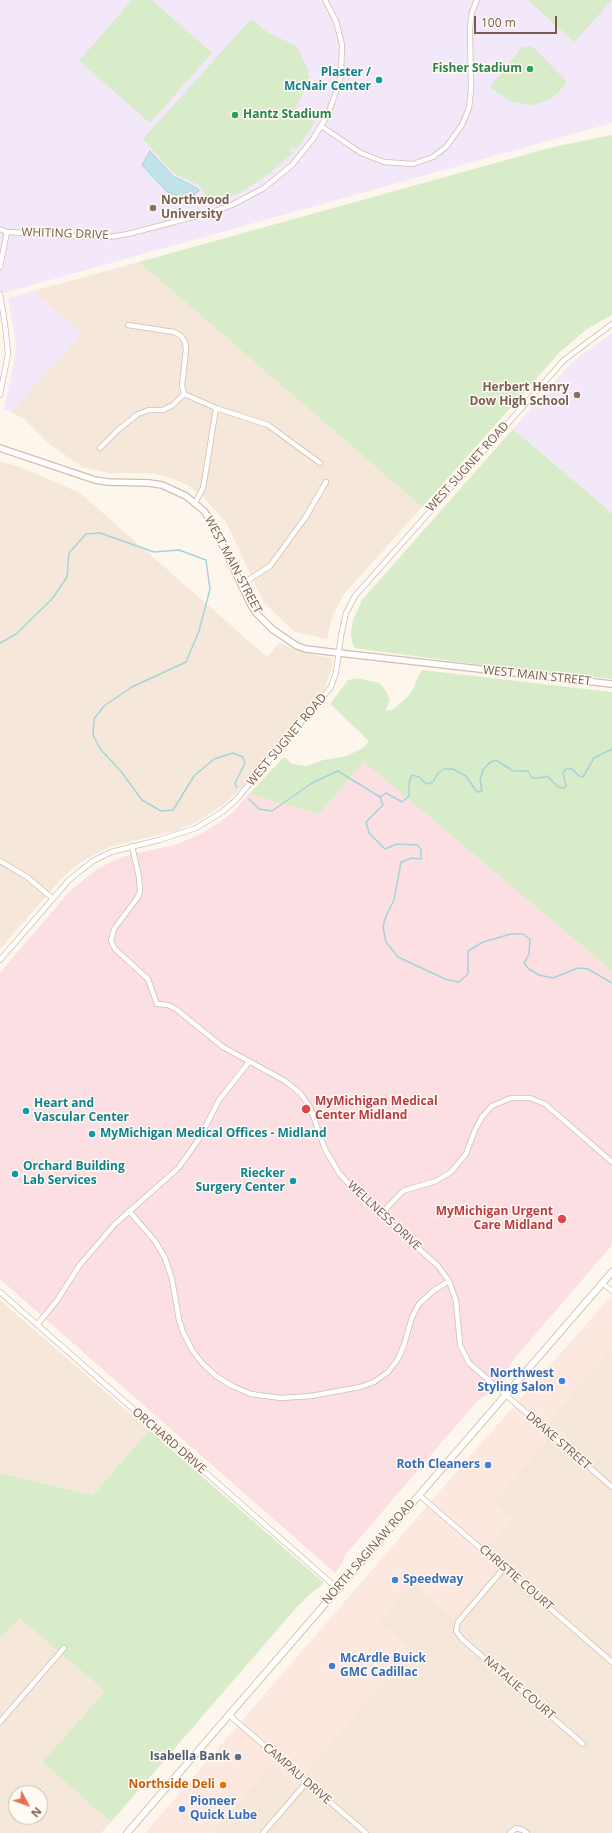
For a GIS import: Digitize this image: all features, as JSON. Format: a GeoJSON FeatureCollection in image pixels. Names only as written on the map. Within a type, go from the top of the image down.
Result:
{"type":"FeatureCollection","features":[{"type":"Feature","properties":{"kind":"main road","name":"NORTH SAGINAW ROAD"},"geometry":{"type":"LineString","coordinates":[[127,1833],[612,1272]]}},
{"type":"Feature","properties":{"kind":"street","name":"WHITING DRIVE"},"geometry":{"type":"LineString","coordinates":[[0,229],[7,232],[75,236],[110,236],[139,231],[212,212],[249,197],[279,177],[303,153],[321,126],[338,87],[342,61],[342,45],[331,10],[325,0]]}},
{"type":"Feature","properties":{"kind":"street"},"geometry":{"type":"LineString","coordinates":[[321,126],[361,153],[384,162],[413,164],[433,157],[446,147],[462,125],[469,108],[471,90],[470,28],[472,12],[477,0]]}},
{"type":"Feature","properties":{"kind":"street"},"geometry":{"type":"LineString","coordinates":[[0,267],[7,232]]}},
{"type":"Feature","properties":{"kind":"street"},"geometry":{"type":"LineString","coordinates":[[0,294],[8,354],[0,395]]}},
{"type":"Feature","properties":{"kind":"street","name":"WEST SUGNET ROAD"},"geometry":{"type":"LineString","coordinates":[[0,960],[52,898],[74,875],[93,861],[111,852],[177,835],[196,828],[222,812],[235,801],[331,687],[336,672],[340,636],[346,614],[355,596],[564,360],[612,324]]}},
{"type":"Feature","properties":{"kind":"street"},"geometry":{"type":"LineString","coordinates":[[128,325],[174,332],[185,342],[186,349],[182,386],[184,394]]}},
{"type":"Feature","properties":{"kind":"street"},"geometry":{"type":"LineString","coordinates":[[184,394],[216,408],[268,425],[320,463]]}},
{"type":"Feature","properties":{"kind":"street"},"geometry":{"type":"LineString","coordinates":[[100,448],[119,429],[138,414],[149,410],[163,410],[173,405],[184,394]]}},
{"type":"Feature","properties":{"kind":"street"},"geometry":{"type":"LineString","coordinates":[[195,503],[203,488],[206,477],[216,408]]}},
{"type":"Feature","properties":{"kind":"street","name":"WEST MAIN STREET"},"geometry":{"type":"LineString","coordinates":[[0,448],[95,480],[108,482],[148,483],[162,485],[176,490],[195,503],[211,521],[257,614],[280,636],[306,649],[339,654],[612,684]]}},
{"type":"Feature","properties":{"kind":"street"},"geometry":{"type":"LineString","coordinates":[[242,584],[260,574],[270,566],[305,518],[326,482]]}},
{"type":"Feature","properties":{"kind":"street","name":"WELLNESS DRIVE"},"geometry":{"type":"LineString","coordinates":[[132,846],[140,891],[138,897],[114,929],[111,941],[119,952],[144,973],[148,979],[157,1004],[168,1005],[176,1009],[223,1047],[285,1081],[300,1093],[310,1107],[325,1149],[334,1165],[350,1186],[438,1266],[450,1281],[455,1297],[459,1340],[464,1355],[471,1366],[505,1396]]}},
{"type":"Feature","properties":{"kind":"street"},"geometry":{"type":"LineString","coordinates":[[0,861],[28,877],[52,898]]}},
{"type":"Feature","properties":{"kind":"street"},"geometry":{"type":"LineString","coordinates":[[37,1325],[58,1299],[78,1266],[129,1211],[178,1168],[199,1139],[219,1100],[249,1062]]}},
{"type":"Feature","properties":{"kind":"street"},"geometry":{"type":"LineString","coordinates":[[380,1214],[403,1191],[436,1181],[451,1172],[466,1154],[475,1130],[482,1117],[492,1106],[511,1098],[530,1098],[545,1104],[612,1162]]}},
{"type":"Feature","properties":{"kind":"street"},"geometry":{"type":"LineString","coordinates":[[129,1211],[155,1241],[165,1258],[172,1279],[179,1320],[192,1350],[202,1363],[216,1376],[232,1386],[251,1394],[281,1398],[311,1396],[360,1388],[374,1382],[388,1372],[398,1359],[404,1345],[412,1316],[419,1304],[433,1291],[450,1281]]}},
{"type":"Feature","properties":{"kind":"street"},"geometry":{"type":"LineString","coordinates":[[602,1283],[612,1291]]}},
{"type":"Feature","properties":{"kind":"street","name":"ORCHARD DRIVE"},"geometry":{"type":"LineString","coordinates":[[0,1292],[338,1589]]}},
{"type":"Feature","properties":{"kind":"street","name":"DRAKE STREET"},"geometry":{"type":"LineString","coordinates":[[505,1396],[612,1487]]}},
{"type":"Feature","properties":{"kind":"street","name":"CHRISTIE COURT"},"geometry":{"type":"LineString","coordinates":[[419,1495],[612,1662]]}},
{"type":"Feature","properties":{"kind":"street","name":"NATALIE COURT"},"geometry":{"type":"LineString","coordinates":[[504,1568],[458,1622],[456,1630],[462,1639],[583,1744]]}},
{"type":"Feature","properties":{"kind":"street"},"geometry":{"type":"LineString","coordinates":[[0,1722],[64,1648]]}},
{"type":"Feature","properties":{"kind":"street","name":"CAMPAU DRIVE"},"geometry":{"type":"LineString","coordinates":[[229,1715],[366,1833]]}},
{"type":"Feature","properties":{"kind":"street"},"geometry":{"type":"LineString","coordinates":[[263,1833],[307,1782]]}},
{"type":"Feature","properties":{"kind":"street"},"geometry":{"type":"LineString","coordinates":[[510,1833],[516,1828],[527,1833]]}},
{"type":"Feature","properties":{"kind":"shaded area","name":"Northwood University"},"geometry":{"type":"Polygon","coordinates":[[[0,0],[612,0],[612,123],[0,294],[0,0]]]}},
{"type":"Feature","properties":{"kind":"shaded area"},"geometry":{"type":"Polygon","coordinates":[[[139,262],[422,507],[344,594],[332,617],[327,639],[295,632],[264,603],[226,522],[203,497],[188,485],[171,478],[151,473],[109,473],[82,467],[47,442],[23,418],[10,412],[82,334],[33,291],[139,262]]]}},
{"type":"Feature","properties":{"kind":"shaded area"},"geometry":{"type":"Polygon","coordinates":[[[33,291],[82,334],[10,412],[4,409],[15,357],[16,345],[8,298],[33,291]]]}},
{"type":"Feature","properties":{"kind":"shaded area","name":"Herbert Henry Dow High School"},"geometry":{"type":"Polygon","coordinates":[[[612,333],[612,513],[513,429],[573,361],[612,333]]]}},
{"type":"Feature","properties":{"kind":"shaded area"},"geometry":{"type":"Polygon","coordinates":[[[0,461],[23,468],[80,493],[267,657],[279,643],[305,653],[331,658],[333,663],[325,688],[243,786],[226,803],[197,822],[175,831],[109,847],[78,864],[61,879],[0,949],[0,461]]]}},
{"type":"Feature","properties":{"kind":"shaded area","name":"MyMichigan Medical Center Midland"},"geometry":{"type":"Polygon","coordinates":[[[364,762],[612,971],[612,1245],[514,1359],[503,1377],[487,1395],[478,1400],[345,1555],[342,1563],[335,1573],[0,1279],[0,973],[69,892],[97,869],[121,857],[178,844],[204,832],[233,812],[249,794],[319,814],[364,762]]]}},
{"type":"Feature","properties":{"kind":"shaded area"},"geometry":{"type":"Polygon","coordinates":[[[612,1295],[612,1348],[548,1422],[556,1429],[493,1502],[512,1519],[481,1554],[495,1567],[495,1570],[453,1619],[412,1583],[378,1622],[411,1650],[295,1784],[272,1763],[211,1833],[145,1833],[484,1440],[612,1295]]]}},
{"type":"Feature","properties":{"kind":"shaded area"},"geometry":{"type":"Polygon","coordinates":[[[0,1300],[149,1430],[93,1495],[0,1473],[0,1300]]]}},
{"type":"Feature","properties":{"kind":"shaded area"},"geometry":{"type":"Polygon","coordinates":[[[612,1348],[612,1833],[211,1833],[272,1763],[295,1784],[411,1650],[378,1622],[412,1583],[495,1567],[481,1554],[512,1519],[493,1502],[555,1430],[547,1422],[612,1348]]]}},
{"type":"Feature","properties":{"kind":"shaded area"},"geometry":{"type":"Polygon","coordinates":[[[20,1617],[105,1691],[42,1762],[111,1822],[101,1833],[0,1833],[0,1639],[20,1617]]]}},
{"type":"Feature","properties":{"kind":"green space"},"geometry":{"type":"Polygon","coordinates":[[[132,0],[152,0],[212,53],[150,123],[79,61],[132,0]]]}},
{"type":"Feature","properties":{"kind":"green space"},"geometry":{"type":"Polygon","coordinates":[[[528,0],[612,0],[574,42],[528,0]]]}},
{"type":"Feature","properties":{"kind":"green space","name":"Hantz Stadium"},"geometry":{"type":"Polygon","coordinates":[[[251,19],[270,34],[293,44],[300,52],[308,70],[309,79],[307,87],[295,108],[315,122],[296,150],[293,147],[290,150],[293,153],[271,172],[240,193],[207,204],[203,190],[198,185],[173,173],[143,139],[251,19]]]}},
{"type":"Feature","properties":{"kind":"green space","name":"Fisher Stadium"},"geometry":{"type":"Polygon","coordinates":[[[532,46],[567,82],[558,93],[548,100],[533,105],[511,102],[490,87],[522,47],[532,46]]]}},
{"type":"Feature","properties":{"kind":"green space"},"geometry":{"type":"Polygon","coordinates":[[[612,135],[612,315],[587,329],[560,352],[422,507],[139,262],[553,147],[612,135]]]}},
{"type":"Feature","properties":{"kind":"green space"},"geometry":{"type":"Polygon","coordinates":[[[513,429],[612,513],[612,679],[481,665],[355,648],[352,642],[351,632],[353,620],[362,600],[513,429]]]}},
{"type":"Feature","properties":{"kind":"green space"},"geometry":{"type":"Polygon","coordinates":[[[422,670],[612,692],[612,971],[364,762],[319,814],[249,794],[283,758],[286,758],[292,764],[306,766],[323,760],[347,756],[363,748],[369,741],[330,704],[348,680],[357,678],[379,683],[386,691],[390,701],[385,711],[394,709],[408,696],[414,688],[422,670]]]}},
{"type":"Feature","properties":{"kind":"green space"},"geometry":{"type":"Polygon","coordinates":[[[149,1430],[324,1583],[296,1608],[111,1822],[42,1762],[105,1691],[20,1618],[0,1639],[0,1473],[93,1495],[149,1430]]]}},
{"type":"Feature","properties":{"kind":"water"},"geometry":{"type":"Polygon","coordinates":[[[150,151],[173,176],[195,187],[199,191],[188,199],[180,198],[166,191],[142,165],[150,151]]]}},
{"type":"Feature","properties":{"kind":"waterway"},"geometry":{"type":"LineString","coordinates":[[0,643],[16,634],[52,599],[67,577],[69,553],[86,534],[100,533],[154,552],[179,550],[206,560],[210,589],[199,631],[186,662],[132,687],[104,706],[94,719],[93,735],[101,750],[120,770],[142,800],[161,811],[173,810],[194,776],[214,759],[233,753],[243,757],[245,763],[235,783],[237,788]]}},
{"type":"Feature","properties":{"kind":"waterway"},"geometry":{"type":"LineString","coordinates":[[380,797],[386,793],[402,802],[409,796],[409,783],[412,775],[419,777],[426,784],[433,782],[438,773],[444,769],[453,769],[466,776],[477,792],[482,791],[480,780],[483,770],[489,763],[496,760],[513,771],[528,771],[532,778],[547,776],[558,787],[564,788],[566,786],[563,773],[566,769],[572,769],[579,776],[583,777],[594,758],[612,749]]}},
{"type":"Feature","properties":{"kind":"waterway"},"geometry":{"type":"LineString","coordinates":[[249,799],[259,809],[272,811],[312,783],[338,771],[380,797],[383,805],[366,822],[369,833],[385,849],[397,844],[417,845],[421,849],[421,859],[412,858],[401,862],[394,900],[386,916],[383,927],[386,942],[398,957],[445,979],[459,982],[468,974],[468,951],[483,942],[511,934],[523,934],[530,939],[529,954],[524,963],[529,969],[539,975],[553,978],[578,968],[588,969],[612,983]]}},
{"type":"Feature","properties":{"kind":"place","name":"Fisher Stadium"},"geometry":{"type":"Point","coordinates":[530,69]}},
{"type":"Feature","properties":{"kind":"place","name":"Plaster / McNair Center"},"geometry":{"type":"Point","coordinates":[379,80]}},
{"type":"Feature","properties":{"kind":"place","name":"Hantz Stadium"},"geometry":{"type":"Point","coordinates":[235,115]}},
{"type":"Feature","properties":{"kind":"place","name":"Northwood University"},"geometry":{"type":"Point","coordinates":[153,208]}},
{"type":"Feature","properties":{"kind":"place","name":"Herbert Henry Dow High School"},"geometry":{"type":"Point","coordinates":[577,395]}},
{"type":"Feature","properties":{"kind":"place","name":"MyMichigan Medical Center Midland"},"geometry":{"type":"Point","coordinates":[306,1109]}},
{"type":"Feature","properties":{"kind":"place","name":"Heart and Vascular Center"},"geometry":{"type":"Point","coordinates":[26,1111]}},
{"type":"Feature","properties":{"kind":"place","name":"MyMichigan Medical Offices - Midland"},"geometry":{"type":"Point","coordinates":[92,1134]}},
{"type":"Feature","properties":{"kind":"place","name":"Orchard Building Lab Services"},"geometry":{"type":"Point","coordinates":[15,1174]}},
{"type":"Feature","properties":{"kind":"place","name":"Riecker Surgery Center"},"geometry":{"type":"Point","coordinates":[293,1181]}},
{"type":"Feature","properties":{"kind":"place","name":"MyMichigan Urgent Care Midland"},"geometry":{"type":"Point","coordinates":[562,1219]}},
{"type":"Feature","properties":{"kind":"place","name":"Northwest Styling Salon"},"geometry":{"type":"Point","coordinates":[562,1381]}},
{"type":"Feature","properties":{"kind":"place","name":"Roth Cleaners"},"geometry":{"type":"Point","coordinates":[488,1465]}},
{"type":"Feature","properties":{"kind":"place","name":"Speedway"},"geometry":{"type":"Point","coordinates":[395,1580]}},
{"type":"Feature","properties":{"kind":"place","name":"McArdle Buick GMC Cadillac"},"geometry":{"type":"Point","coordinates":[332,1666]}},
{"type":"Feature","properties":{"kind":"place","name":"Isabella Bank"},"geometry":{"type":"Point","coordinates":[238,1757]}},
{"type":"Feature","properties":{"kind":"place","name":"Northside Deli"},"geometry":{"type":"Point","coordinates":[223,1785]}},
{"type":"Feature","properties":{"kind":"place","name":"Pioneer Quick Lube"},"geometry":{"type":"Point","coordinates":[182,1809]}}]}
